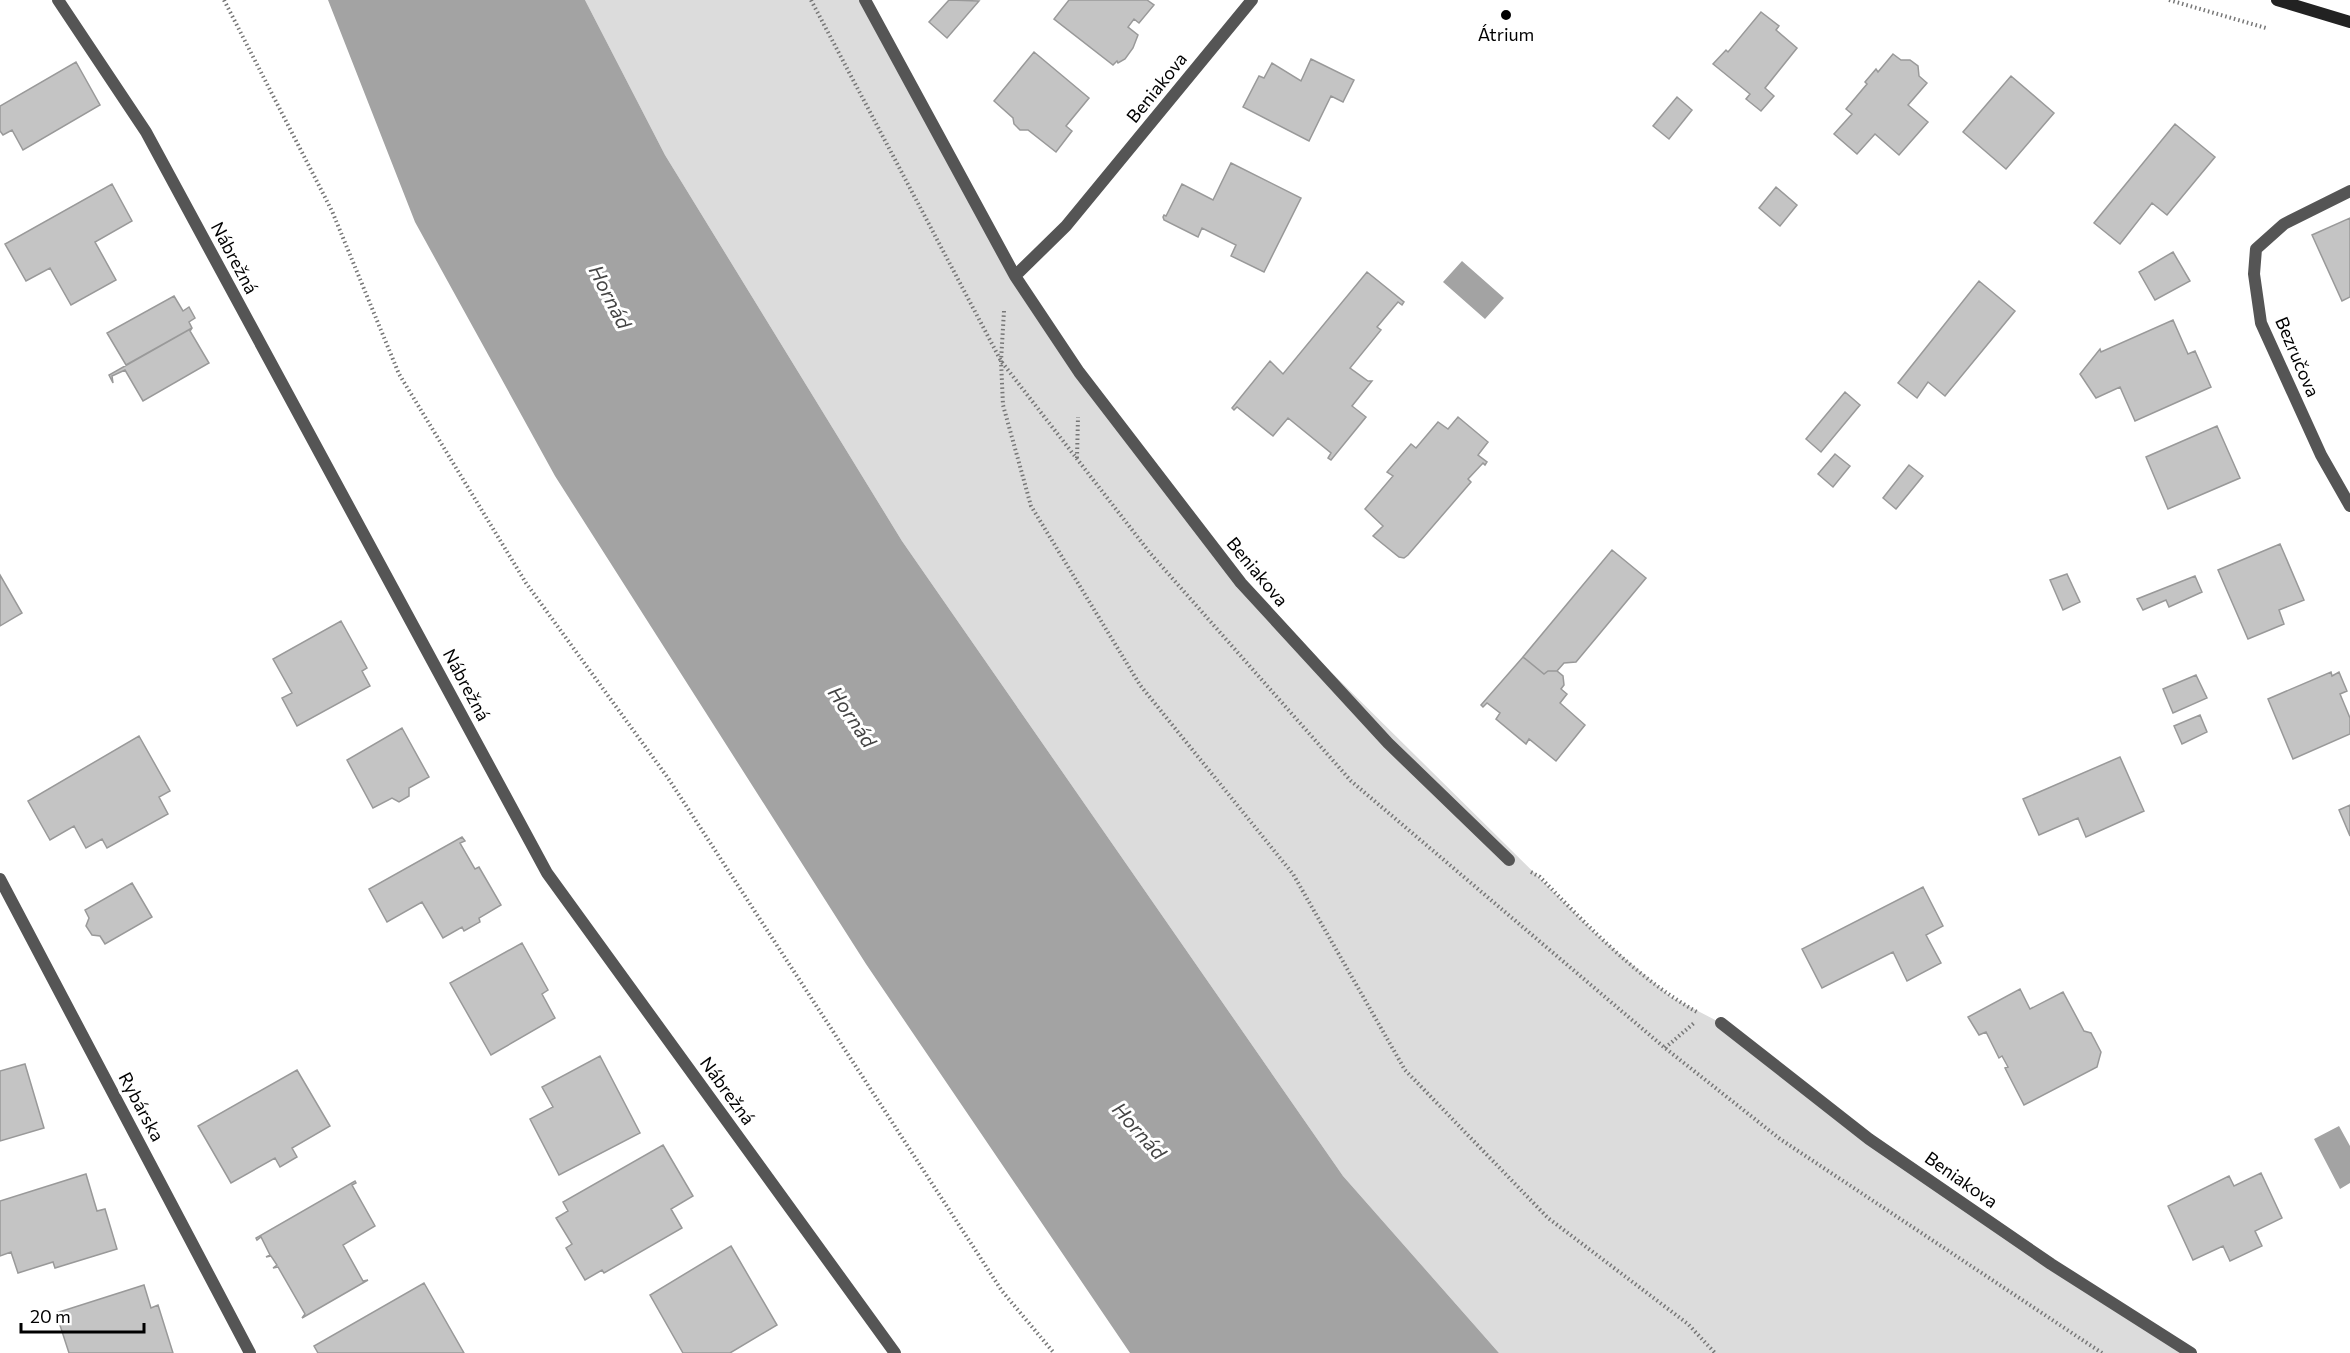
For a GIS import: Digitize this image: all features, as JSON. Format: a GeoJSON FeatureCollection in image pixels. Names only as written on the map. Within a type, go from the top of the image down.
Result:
{"type":"FeatureCollection","features":[{"type":"Feature","properties":{"kind":"main road"},"geometry":{"type":"LineString","coordinates":[[2277,0],[2350,22]]}},
{"type":"Feature","properties":{"kind":"street","name":"Nábrežná"},"geometry":{"type":"LineString","coordinates":[[58,0],[146,132],[547,873],[895,1353]]}},
{"type":"Feature","properties":{"kind":"street","name":"Beniakova"},"geometry":{"type":"LineString","coordinates":[[865,0],[1015,276],[1079,372],[1241,583],[1388,743],[1509,860]]}},
{"type":"Feature","properties":{"kind":"street","name":"Beniakova"},"geometry":{"type":"LineString","coordinates":[[1015,276],[1066,226],[1252,0]]}},
{"type":"Feature","properties":{"kind":"street","name":"Bezručova"},"geometry":{"type":"LineString","coordinates":[[2350,190],[2284,224],[2256,249],[2254,274],[2260,323],[2321,455],[2350,506]]}},
{"type":"Feature","properties":{"kind":"street","name":"Rybárska"},"geometry":{"type":"LineString","coordinates":[[0,879],[250,1353]]}},
{"type":"Feature","properties":{"kind":"street","name":"Beniakova"},"geometry":{"type":"LineString","coordinates":[[1721,1023],[1869,1139],[2051,1264],[2191,1353]]}},
{"type":"Feature","properties":{"kind":"path"},"geometry":{"type":"LineString","coordinates":[[224,0],[332,211],[399,374],[526,583],[668,778],[1002,1292],[1054,1353]]}},
{"type":"Feature","properties":{"kind":"path"},"geometry":{"type":"LineString","coordinates":[[2169,0],[2271,29]]}},
{"type":"Feature","properties":{"kind":"path"},"geometry":{"type":"LineString","coordinates":[[1015,276],[1004,312],[1001,361],[1004,405],[1031,506],[1140,685],[1293,874],[1405,1070],[1548,1218],[1688,1324],[1715,1353]]}},
{"type":"Feature","properties":{"kind":"path"},"geometry":{"type":"LineString","coordinates":[[1509,860],[1540,877],[1597,935],[1671,997],[1703,1015]]}},
{"type":"Feature","properties":{"kind":"shaded area"},"geometry":{"type":"Polygon","coordinates":[[[585,0],[865,0],[1015,276],[1241,583],[1597,935],[1671,997],[1721,1023],[1869,1139],[2191,1353],[1499,1353],[1343,1176],[902,541],[665,155],[585,0]]]}},
{"type":"Feature","properties":{"kind":"water","name":"Hornád"},"geometry":{"type":"Polygon","coordinates":[[[328,0],[585,0],[665,155],[902,541],[1343,1176],[1499,1353],[1130,1353],[866,964],[555,476],[415,222],[328,0]]]}},
{"type":"Feature","properties":{"kind":"water"},"geometry":{"type":"Polygon","coordinates":[[[1462,261],[1504,298],[1485,319],[1443,282],[1462,261]]]}},
{"type":"Feature","properties":{"kind":"water"},"geometry":{"type":"Polygon","coordinates":[[[2339,1126],[2350,1146],[2350,1183],[2340,1189],[2314,1139],[2339,1126]]]}},
{"type":"Feature","properties":{"kind":"building"},"geometry":{"type":"Polygon","coordinates":[[[949,0],[979,1],[947,38],[929,22],[949,0]]]}},
{"type":"Feature","properties":{"kind":"building"},"geometry":{"type":"Polygon","coordinates":[[[1069,0],[1147,0],[1154,5],[1139,23],[1134,19],[1128,27],[1138,35],[1133,48],[1125,59],[1113,65],[1054,19],[1069,0]]]}},
{"type":"Feature","properties":{"kind":"building"},"geometry":{"type":"Polygon","coordinates":[[[1761,12],[1779,26],[1776,30],[1797,48],[1765,88],[1774,96],[1761,111],[1746,99],[1750,94],[1713,64],[1726,50],[1728,52],[1761,12]]]}},
{"type":"Feature","properties":{"kind":"building"},"geometry":{"type":"Polygon","coordinates":[[[1034,52],[1089,98],[1066,126],[1072,131],[1056,152],[1028,130],[1020,130],[1014,124],[1013,118],[994,101],[1034,52]]]}},
{"type":"Feature","properties":{"kind":"building"},"geometry":{"type":"Polygon","coordinates":[[[1893,54],[1901,60],[1910,60],[1918,66],[1919,76],[1927,83],[1908,105],[1928,122],[1899,155],[1875,134],[1857,154],[1834,134],[1852,114],[1846,109],[1867,84],[1865,82],[1876,69],[1878,72],[1893,54]]]}},
{"type":"Feature","properties":{"kind":"building"},"geometry":{"type":"Polygon","coordinates":[[[1311,59],[1354,80],[1343,102],[1331,96],[1309,141],[1243,107],[1259,76],[1264,78],[1272,63],[1301,81],[1311,59]]]}},
{"type":"Feature","properties":{"kind":"building"},"geometry":{"type":"Polygon","coordinates":[[[76,62],[100,105],[23,150],[12,130],[3,135],[0,131],[0,106],[76,62]]]}},
{"type":"Feature","properties":{"kind":"building"},"geometry":{"type":"Polygon","coordinates":[[[2011,76],[2054,113],[2006,169],[1963,132],[2011,76]]]}},
{"type":"Feature","properties":{"kind":"building"},"geometry":{"type":"Polygon","coordinates":[[[1677,97],[1692,110],[1669,139],[1653,126],[1677,97]]]}},
{"type":"Feature","properties":{"kind":"building"},"geometry":{"type":"Polygon","coordinates":[[[2175,124],[2215,157],[2167,215],[2152,203],[2120,244],[2094,223],[2175,124]]]}},
{"type":"Feature","properties":{"kind":"building"},"geometry":{"type":"Polygon","coordinates":[[[1231,163],[1301,198],[1264,272],[1231,256],[1236,245],[1202,228],[1198,237],[1164,220],[1163,217],[1166,216],[1182,184],[1213,200],[1231,163]]]}},
{"type":"Feature","properties":{"kind":"building"},"geometry":{"type":"Polygon","coordinates":[[[112,184],[132,221],[95,242],[116,280],[71,305],[50,268],[26,281],[5,244],[112,184]]]}},
{"type":"Feature","properties":{"kind":"building"},"geometry":{"type":"Polygon","coordinates":[[[1776,187],[1797,205],[1780,226],[1759,208],[1776,187]]]}},
{"type":"Feature","properties":{"kind":"building"},"geometry":{"type":"Polygon","coordinates":[[[2350,218],[2350,297],[2342,301],[2312,235],[2350,218]]]}},
{"type":"Feature","properties":{"kind":"building"},"geometry":{"type":"Polygon","coordinates":[[[2173,252],[2190,281],[2155,300],[2139,272],[2173,252]]]}},
{"type":"Feature","properties":{"kind":"building"},"geometry":{"type":"Polygon","coordinates":[[[1367,272],[1404,302],[1402,305],[1398,302],[1377,327],[1381,330],[1350,368],[1368,381],[1372,381],[1352,406],[1366,417],[1331,460],[1328,458],[1331,453],[1288,418],[1273,436],[1237,407],[1234,410],[1232,408],[1270,361],[1283,374],[1367,272]]]}},
{"type":"Feature","properties":{"kind":"building"},"geometry":{"type":"Polygon","coordinates":[[[1979,281],[2015,311],[1945,396],[1928,382],[1917,398],[1898,383],[1979,281]]]}},
{"type":"Feature","properties":{"kind":"building"},"geometry":{"type":"Polygon","coordinates":[[[174,296],[183,311],[189,307],[195,318],[189,322],[192,328],[126,365],[107,333],[174,296]]]}},
{"type":"Feature","properties":{"kind":"building"},"geometry":{"type":"Polygon","coordinates":[[[2173,320],[2188,354],[2195,351],[2211,387],[2135,421],[2120,387],[2096,398],[2080,374],[2100,349],[2101,352],[2173,320]]]}},
{"type":"Feature","properties":{"kind":"building"},"geometry":{"type":"Polygon","coordinates":[[[192,328],[190,331],[209,363],[143,401],[125,370],[112,376],[113,383],[109,375],[192,328]]]}},
{"type":"Feature","properties":{"kind":"building"},"geometry":{"type":"Polygon","coordinates":[[[1845,392],[1860,405],[1821,452],[1806,439],[1845,392]]]}},
{"type":"Feature","properties":{"kind":"building"},"geometry":{"type":"Polygon","coordinates":[[[1458,417],[1488,442],[1478,455],[1487,462],[1485,465],[1483,463],[1468,479],[1471,482],[1408,555],[1404,558],[1399,557],[1373,536],[1383,526],[1365,509],[1393,476],[1387,472],[1411,444],[1416,448],[1438,422],[1448,429],[1458,417]]]}},
{"type":"Feature","properties":{"kind":"building"},"geometry":{"type":"Polygon","coordinates":[[[2217,426],[2240,478],[2168,509],[2146,457],[2217,426]]]}},
{"type":"Feature","properties":{"kind":"building"},"geometry":{"type":"Polygon","coordinates":[[[1835,454],[1850,466],[1833,487],[1818,474],[1835,454]]]}},
{"type":"Feature","properties":{"kind":"building"},"geometry":{"type":"Polygon","coordinates":[[[1909,465],[1923,476],[1896,509],[1883,498],[1909,465]]]}},
{"type":"Feature","properties":{"kind":"building"},"geometry":{"type":"Polygon","coordinates":[[[2280,544],[2304,600],[2279,610],[2284,624],[2248,639],[2218,570],[2280,544]]]}},
{"type":"Feature","properties":{"kind":"building"},"geometry":{"type":"Polygon","coordinates":[[[1612,550],[1646,578],[1576,662],[1564,663],[1557,671],[1548,671],[1544,674],[1523,657],[1612,550]]]}},
{"type":"Feature","properties":{"kind":"building"},"geometry":{"type":"Polygon","coordinates":[[[2067,574],[2080,602],[2063,610],[2050,580],[2067,574]]]}},
{"type":"Feature","properties":{"kind":"building"},"geometry":{"type":"Polygon","coordinates":[[[0,575],[22,613],[0,626],[0,575]]]}},
{"type":"Feature","properties":{"kind":"building"},"geometry":{"type":"Polygon","coordinates":[[[2195,576],[2202,592],[2169,607],[2166,600],[2143,610],[2137,599],[2195,576]]]}},
{"type":"Feature","properties":{"kind":"building"},"geometry":{"type":"Polygon","coordinates":[[[341,621],[367,668],[362,671],[370,686],[297,726],[282,698],[292,693],[273,659],[341,621]]]}},
{"type":"Feature","properties":{"kind":"building"},"geometry":{"type":"Polygon","coordinates":[[[1523,657],[1544,674],[1548,671],[1557,671],[1563,676],[1564,685],[1561,689],[1567,694],[1560,703],[1585,725],[1556,761],[1529,739],[1526,744],[1496,719],[1500,713],[1487,703],[1483,707],[1481,705],[1523,657]]]}},
{"type":"Feature","properties":{"kind":"building"},"geometry":{"type":"Polygon","coordinates":[[[2331,672],[2332,676],[2339,672],[2347,691],[2340,694],[2350,718],[2350,734],[2293,759],[2268,699],[2331,672]]]}},
{"type":"Feature","properties":{"kind":"building"},"geometry":{"type":"Polygon","coordinates":[[[2196,675],[2207,698],[2173,713],[2163,689],[2196,675]]]}},
{"type":"Feature","properties":{"kind":"building"},"geometry":{"type":"Polygon","coordinates":[[[2200,715],[2207,732],[2182,744],[2174,726],[2200,715]]]}},
{"type":"Feature","properties":{"kind":"building"},"geometry":{"type":"Polygon","coordinates":[[[402,728],[429,777],[409,788],[409,796],[399,802],[392,798],[373,808],[347,760],[402,728]]]}},
{"type":"Feature","properties":{"kind":"building"},"geometry":{"type":"Polygon","coordinates":[[[139,736],[170,791],[159,797],[168,814],[107,848],[102,839],[86,848],[74,826],[50,840],[28,801],[139,736]]]}},
{"type":"Feature","properties":{"kind":"building"},"geometry":{"type":"Polygon","coordinates":[[[2120,757],[2144,811],[2086,837],[2078,818],[2039,835],[2023,799],[2120,757]]]}},
{"type":"Feature","properties":{"kind":"building"},"geometry":{"type":"Polygon","coordinates":[[[2350,805],[2350,836],[2339,810],[2350,805]]]}},
{"type":"Feature","properties":{"kind":"building"},"geometry":{"type":"Polygon","coordinates":[[[462,837],[465,841],[460,843],[475,869],[479,867],[501,905],[479,918],[480,922],[464,931],[462,927],[443,938],[422,902],[387,922],[369,889],[462,837]]]}},
{"type":"Feature","properties":{"kind":"building"},"geometry":{"type":"Polygon","coordinates":[[[132,883],[152,917],[105,944],[100,936],[92,935],[86,926],[89,918],[85,910],[132,883]]]}},
{"type":"Feature","properties":{"kind":"building"},"geometry":{"type":"Polygon","coordinates":[[[1923,887],[1943,926],[1926,935],[1941,963],[1907,981],[1893,952],[1822,988],[1802,949],[1923,887]]]}},
{"type":"Feature","properties":{"kind":"building"},"geometry":{"type":"Polygon","coordinates":[[[522,943],[548,990],[542,994],[555,1018],[491,1055],[450,983],[522,943]]]}},
{"type":"Feature","properties":{"kind":"building"},"geometry":{"type":"Polygon","coordinates":[[[2020,989],[2030,1009],[2063,992],[2084,1031],[2091,1033],[2101,1052],[2097,1067],[2024,1105],[2005,1068],[2008,1067],[2002,1056],[1999,1058],[1986,1032],[1979,1035],[1968,1017],[2020,989]]]}},
{"type":"Feature","properties":{"kind":"building"},"geometry":{"type":"Polygon","coordinates":[[[600,1056],[640,1133],[559,1175],[530,1119],[553,1107],[542,1087],[600,1056]]]}},
{"type":"Feature","properties":{"kind":"building"},"geometry":{"type":"Polygon","coordinates":[[[25,1064],[44,1128],[0,1141],[0,1071],[25,1064]]]}},
{"type":"Feature","properties":{"kind":"building"},"geometry":{"type":"Polygon","coordinates":[[[297,1070],[330,1126],[292,1148],[297,1157],[280,1167],[275,1158],[231,1183],[198,1126],[297,1070]]]}},
{"type":"Feature","properties":{"kind":"building"},"geometry":{"type":"Polygon","coordinates":[[[663,1145],[693,1196],[671,1209],[682,1228],[604,1273],[602,1270],[585,1280],[566,1248],[572,1244],[556,1218],[568,1211],[563,1202],[663,1145]]]}},
{"type":"Feature","properties":{"kind":"building"},"geometry":{"type":"Polygon","coordinates":[[[2261,1173],[2282,1218],[2255,1231],[2262,1246],[2230,1261],[2223,1246],[2193,1260],[2168,1206],[2229,1176],[2234,1186],[2261,1173]]]}},
{"type":"Feature","properties":{"kind":"building"},"geometry":{"type":"Polygon","coordinates":[[[86,1174],[97,1211],[105,1209],[117,1249],[55,1268],[53,1262],[18,1273],[11,1252],[0,1256],[0,1201],[86,1174]]]}},
{"type":"Feature","properties":{"kind":"building"},"geometry":{"type":"Polygon","coordinates":[[[355,1181],[356,1183],[352,1185],[375,1226],[343,1245],[363,1281],[368,1280],[302,1318],[305,1314],[278,1267],[273,1268],[277,1265],[271,1256],[266,1257],[270,1255],[261,1237],[257,1240],[256,1238],[355,1181]]]}},
{"type":"Feature","properties":{"kind":"building"},"geometry":{"type":"Polygon","coordinates":[[[731,1246],[777,1325],[730,1353],[683,1353],[650,1295],[731,1246]]]}},
{"type":"Feature","properties":{"kind":"building"},"geometry":{"type":"Polygon","coordinates":[[[424,1283],[464,1353],[318,1353],[314,1346],[424,1283]]]}},
{"type":"Feature","properties":{"kind":"building"},"geometry":{"type":"Polygon","coordinates":[[[144,1285],[151,1308],[158,1305],[173,1353],[69,1353],[56,1313],[144,1285]]]}},
{"type":"Feature","properties":{"kind":"place","name":"Átrium"},"geometry":{"type":"Point","coordinates":[1506,15]}}]}
